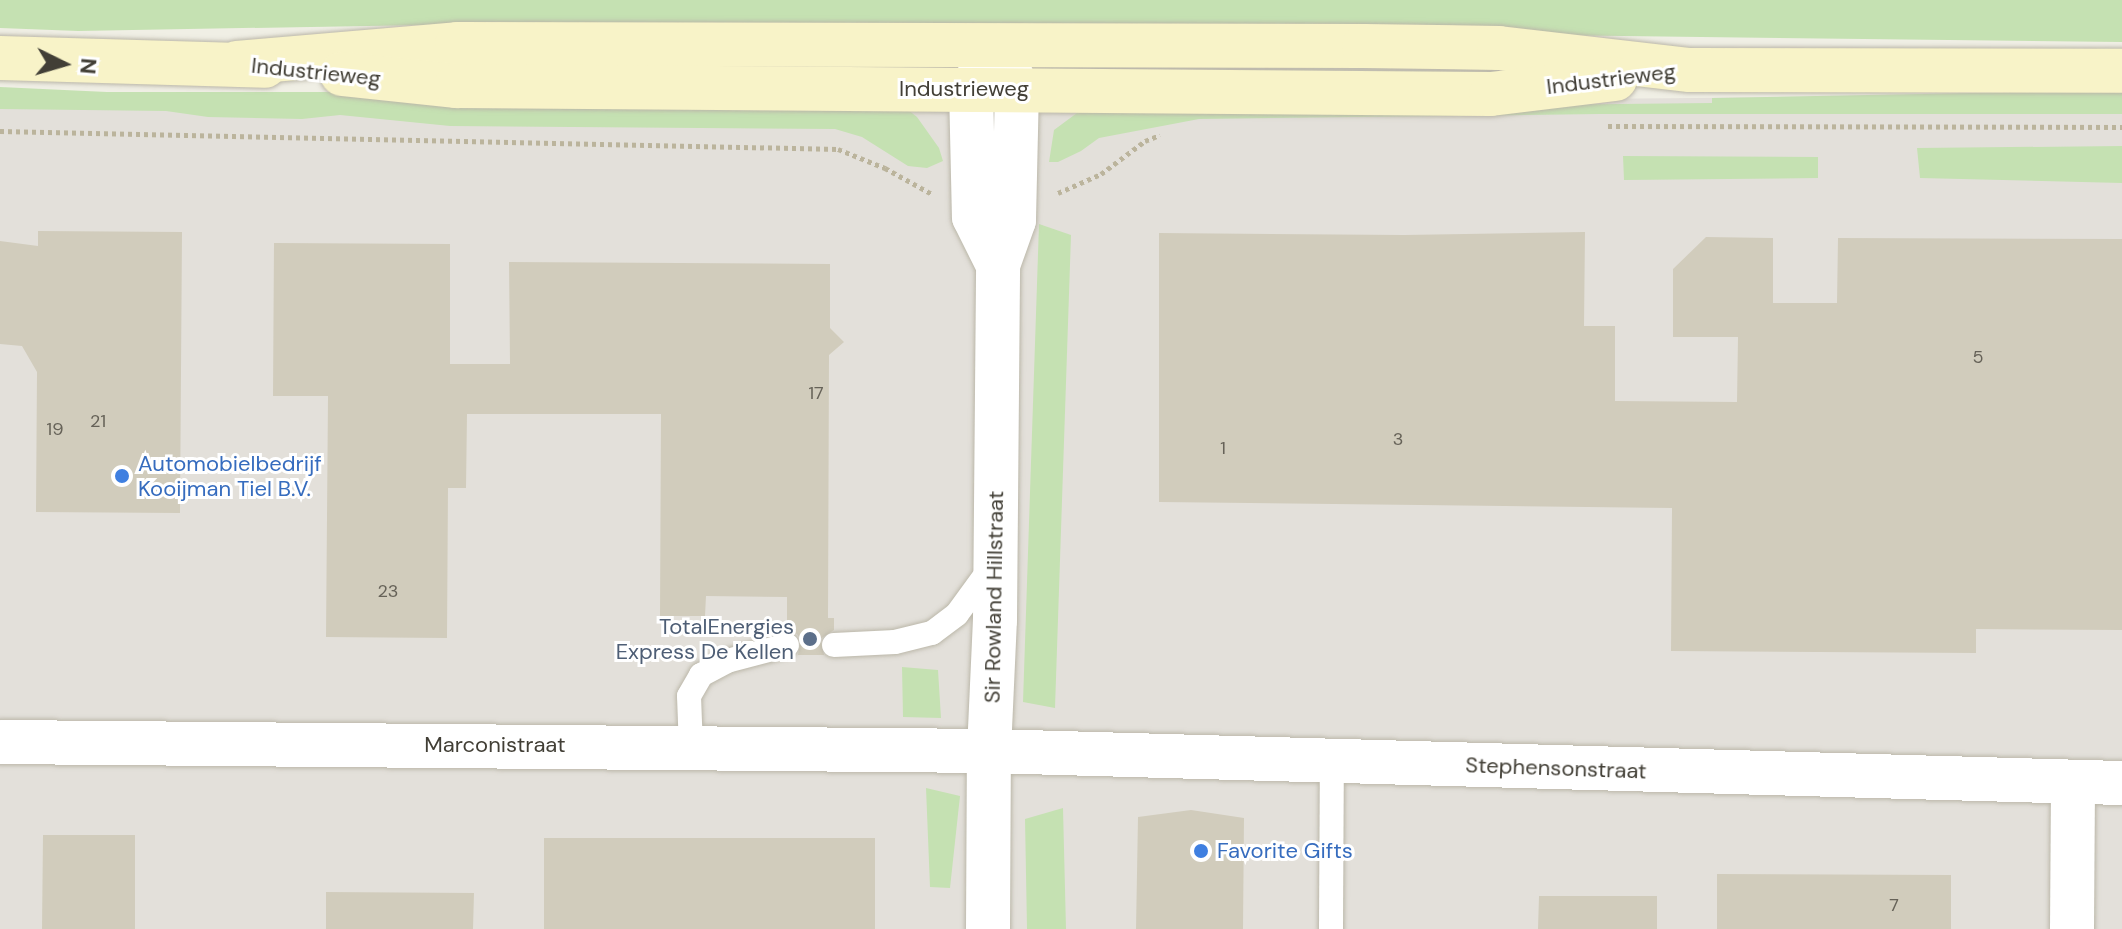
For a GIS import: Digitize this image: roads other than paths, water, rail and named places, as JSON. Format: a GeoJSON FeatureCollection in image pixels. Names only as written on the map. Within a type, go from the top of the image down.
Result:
{"type":"FeatureCollection","features":[{"type":"Feature","properties":{"kind":"main road","name":"Industrieweg"},"geometry":{"type":"LineString","coordinates":[[237,63],[457,44],[1499,48],[1690,70],[2122,71]]}},
{"type":"Feature","properties":{"kind":"main road","name":"Industrieweg"},"geometry":{"type":"LineString","coordinates":[[0,58],[237,63],[456,86],[1491,94],[1690,70]]}},
{"type":"Feature","properties":{"kind":"street"},"geometry":{"type":"LineString","coordinates":[[971,88],[999,46]]}},
{"type":"Feature","properties":{"kind":"street","name":"Sir Rowland Hillstraat"},"geometry":{"type":"LineString","coordinates":[[988,929],[989,751],[996,562],[998,265],[1014,220],[1017,89],[999,46]]}},
{"type":"Feature","properties":{"kind":"street","name":"Sir Rowland Hillstraat"},"geometry":{"type":"LineString","coordinates":[[971,88],[974,217],[998,265]]}},
{"type":"Feature","properties":{"kind":"street","name":"Marconistraat"},"geometry":{"type":"LineString","coordinates":[[0,742],[989,751]]}},
{"type":"Feature","properties":{"kind":"street","name":"Stephensonstraat"},"geometry":{"type":"LineString","coordinates":[[989,751],[2122,783]]}},
{"type":"Feature","properties":{"kind":"street"},"geometry":{"type":"LineString","coordinates":[[2072,929],[2073,783]]}},
{"type":"Feature","properties":{"kind":"lane"},"geometry":{"type":"LineString","coordinates":[[834,645],[895,642],[932,633],[957,614],[996,562]]}},
{"type":"Feature","properties":{"kind":"lane"},"geometry":{"type":"LineString","coordinates":[[691,748],[689,696],[701,675],[727,661],[787,645]]}},
{"type":"Feature","properties":{"kind":"lane"},"geometry":{"type":"LineString","coordinates":[[1331,929],[1332,761]]}},
{"type":"Feature","properties":{"kind":"place","name":"Automobielbedrijf Kooijman Tiel B.V."},"geometry":{"type":"Point","coordinates":[122,476]}},
{"type":"Feature","properties":{"kind":"place","name":"TotalEnergies Express De Kellen"},"geometry":{"type":"Point","coordinates":[810,639]}},
{"type":"Feature","properties":{"kind":"place","name":"Favorite Gifts"},"geometry":{"type":"Point","coordinates":[1201,851]}}]}
